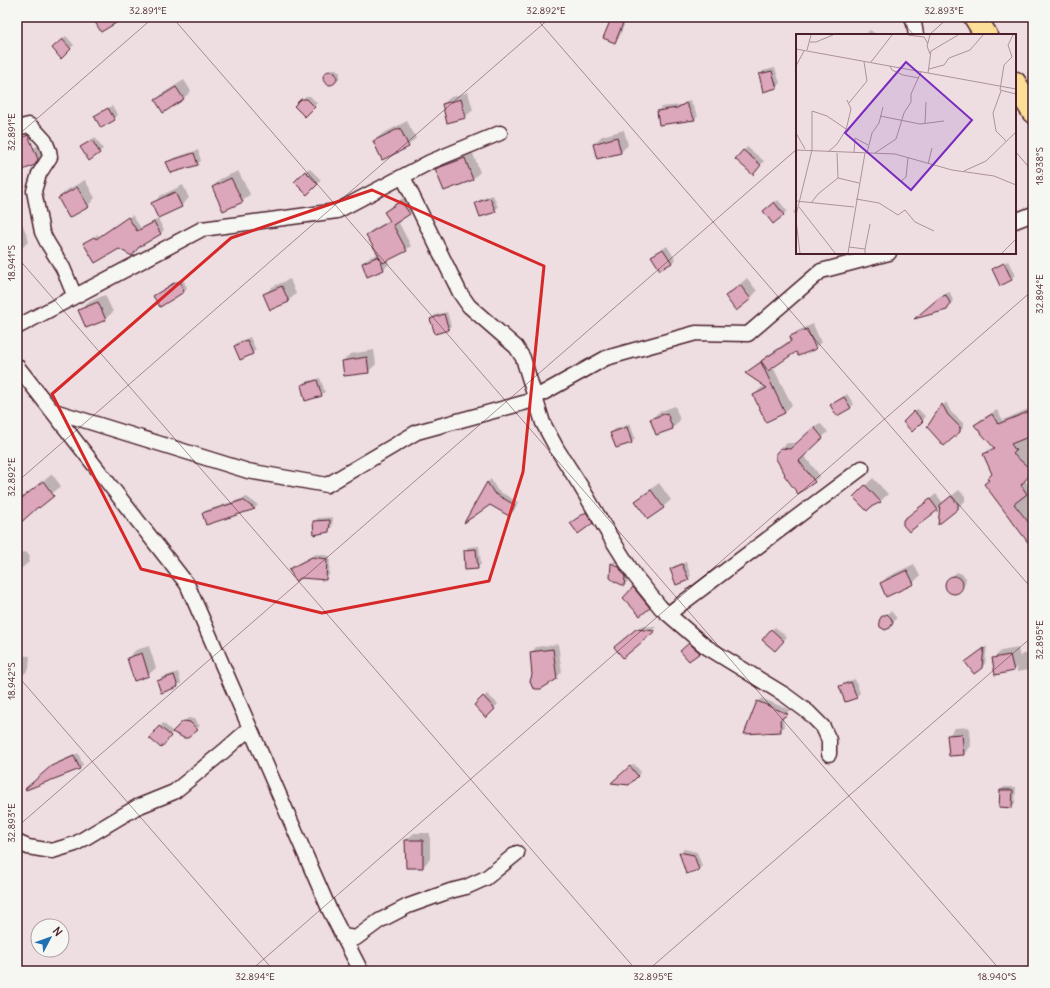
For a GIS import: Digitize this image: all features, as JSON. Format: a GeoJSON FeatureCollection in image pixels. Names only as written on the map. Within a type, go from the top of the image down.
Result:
{"type":"FeatureCollection","features":[{"type":"Feature","properties":{"kind":"highway"},"geometry":{"type":"LineString","coordinates":[[974,17],[985,34]]}},
{"type":"Feature","properties":{"kind":"highway"},"geometry":{"type":"LineString","coordinates":[[1016,85],[1033,112]]}},
{"type":"Feature","properties":{"kind":"street"},"geometry":{"type":"LineString","coordinates":[[913,17],[916,34]]}},
{"type":"Feature","properties":{"kind":"street"},"geometry":{"type":"LineString","coordinates":[[17,128],[29,126],[35,130],[45,141],[49,151],[50,157],[39,174],[34,191],[42,232],[46,242],[63,268],[76,296]]}},
{"type":"Feature","properties":{"kind":"street"},"geometry":{"type":"LineString","coordinates":[[17,327],[202,229],[337,212],[430,162],[500,133]]}},
{"type":"Feature","properties":{"kind":"street"},"geometry":{"type":"LineString","coordinates":[[403,177],[460,294],[469,306],[516,347],[523,358],[534,398],[543,423],[610,538],[635,576],[661,608],[705,646],[808,712],[823,727],[829,740],[828,754]]}},
{"type":"Feature","properties":{"kind":"street"},"geometry":{"type":"LineString","coordinates":[[1016,221],[1033,214]]}},
{"type":"Feature","properties":{"kind":"street"},"geometry":{"type":"LineString","coordinates":[[51,410],[248,471],[327,485],[416,432],[527,402],[606,358],[696,333],[748,334],[821,270],[885,254]]}},
{"type":"Feature","properties":{"kind":"street"},"geometry":{"type":"LineString","coordinates":[[17,366],[187,584],[330,912],[361,971]]}},
{"type":"Feature","properties":{"kind":"street"},"geometry":{"type":"LineString","coordinates":[[668,614],[862,468]]}},
{"type":"Feature","properties":{"kind":"street"},"geometry":{"type":"LineString","coordinates":[[17,842],[28,847],[52,850],[75,844],[137,807],[174,792],[250,728]]}},
{"type":"Feature","properties":{"kind":"street"},"geometry":{"type":"LineString","coordinates":[[342,936],[356,938],[379,921],[408,906],[466,887],[486,878],[517,853]]}},
{"type":"Feature","properties":{"kind":"highlighted area"},"geometry":{"type":"Polygon","coordinates":[[[372,190],[544,266],[523,472],[489,581],[322,613],[141,569],[52,394],[231,238],[372,190]]]}},
{"type":"Feature","properties":{"kind":"building"},"geometry":{"type":"Polygon","coordinates":[[[102,17],[126,17],[101,32],[95,22],[102,17]]]}},
{"type":"Feature","properties":{"kind":"building"},"geometry":{"type":"Polygon","coordinates":[[[611,19],[623,23],[615,43],[603,38],[611,19]]]}},
{"type":"Feature","properties":{"kind":"building"},"geometry":{"type":"Polygon","coordinates":[[[62,39],[71,49],[61,59],[52,48],[62,39]]]}},
{"type":"Feature","properties":{"kind":"building"},"geometry":{"type":"Polygon","coordinates":[[[327,71],[333,71],[337,75],[337,81],[333,85],[327,85],[323,81],[323,75],[327,71]]]}},
{"type":"Feature","properties":{"kind":"building"},"geometry":{"type":"Polygon","coordinates":[[[772,71],[777,88],[763,92],[759,74],[772,71]]]}},
{"type":"Feature","properties":{"kind":"building"},"geometry":{"type":"Polygon","coordinates":[[[176,87],[184,99],[163,113],[155,100],[176,87]]]}},
{"type":"Feature","properties":{"kind":"building"},"geometry":{"type":"Polygon","coordinates":[[[301,99],[307,99],[315,107],[305,117],[294,106],[301,99]]]}},
{"type":"Feature","properties":{"kind":"building"},"geometry":{"type":"Polygon","coordinates":[[[461,99],[466,118],[447,123],[442,104],[461,99]]]}},
{"type":"Feature","properties":{"kind":"building"},"geometry":{"type":"Polygon","coordinates":[[[686,103],[695,120],[659,125],[657,111],[677,108],[686,103]]]}},
{"type":"Feature","properties":{"kind":"building"},"geometry":{"type":"Polygon","coordinates":[[[108,108],[115,120],[101,128],[94,116],[108,108]]]}},
{"type":"Feature","properties":{"kind":"building"},"geometry":{"type":"Polygon","coordinates":[[[400,128],[409,147],[382,160],[373,141],[400,128]]]}},
{"type":"Feature","properties":{"kind":"building"},"geometry":{"type":"Polygon","coordinates":[[[28,135],[38,159],[35,165],[23,170],[17,156],[17,140],[28,135]]]}},
{"type":"Feature","properties":{"kind":"building"},"geometry":{"type":"Polygon","coordinates":[[[617,137],[621,153],[597,159],[593,144],[617,137]]]}},
{"type":"Feature","properties":{"kind":"building"},"geometry":{"type":"Polygon","coordinates":[[[92,140],[100,153],[89,161],[80,147],[92,140]]]}},
{"type":"Feature","properties":{"kind":"building"},"geometry":{"type":"Polygon","coordinates":[[[743,150],[761,165],[753,175],[735,159],[743,150]]]}},
{"type":"Feature","properties":{"kind":"building"},"geometry":{"type":"Polygon","coordinates":[[[194,153],[198,165],[171,173],[166,162],[194,153]]]}},
{"type":"Feature","properties":{"kind":"building"},"geometry":{"type":"Polygon","coordinates":[[[465,158],[473,180],[444,191],[435,169],[465,158]]]}},
{"type":"Feature","properties":{"kind":"building"},"geometry":{"type":"Polygon","coordinates":[[[305,171],[318,184],[307,195],[294,182],[305,171]]]}},
{"type":"Feature","properties":{"kind":"building"},"geometry":{"type":"Polygon","coordinates":[[[231,178],[243,202],[223,211],[212,187],[231,178]]]}},
{"type":"Feature","properties":{"kind":"building"},"geometry":{"type":"Polygon","coordinates":[[[77,187],[89,207],[69,218],[58,198],[77,187]]]}},
{"type":"Feature","properties":{"kind":"building"},"geometry":{"type":"Polygon","coordinates":[[[175,192],[182,207],[158,218],[151,203],[175,192]]]}},
{"type":"Feature","properties":{"kind":"building"},"geometry":{"type":"Polygon","coordinates":[[[490,198],[496,212],[480,217],[475,203],[490,198]]]}},
{"type":"Feature","properties":{"kind":"building"},"geometry":{"type":"Polygon","coordinates":[[[401,201],[410,214],[393,225],[407,251],[383,263],[379,257],[384,270],[367,277],[362,263],[379,256],[366,235],[390,221],[384,212],[401,201]]]}},
{"type":"Feature","properties":{"kind":"building"},"geometry":{"type":"Polygon","coordinates":[[[774,202],[784,215],[773,224],[763,211],[774,202]]]}},
{"type":"Feature","properties":{"kind":"building"},"geometry":{"type":"Polygon","coordinates":[[[128,217],[137,231],[154,222],[161,234],[139,247],[132,256],[119,249],[95,263],[83,243],[94,237],[96,239],[128,217]]]}},
{"type":"Feature","properties":{"kind":"building"},"geometry":{"type":"Polygon","coordinates":[[[663,249],[672,263],[660,270],[651,256],[663,249]]]}},
{"type":"Feature","properties":{"kind":"building"},"geometry":{"type":"Polygon","coordinates":[[[1004,263],[1012,280],[1000,286],[992,269],[1004,263]]]}},
{"type":"Feature","properties":{"kind":"building"},"geometry":{"type":"Polygon","coordinates":[[[180,281],[184,292],[160,307],[153,296],[168,286],[180,281]]]}},
{"type":"Feature","properties":{"kind":"building"},"geometry":{"type":"Polygon","coordinates":[[[740,285],[751,299],[736,311],[725,296],[740,285]]]}},
{"type":"Feature","properties":{"kind":"building"},"geometry":{"type":"Polygon","coordinates":[[[282,286],[289,302],[270,310],[263,294],[282,286]]]}},
{"type":"Feature","properties":{"kind":"building"},"geometry":{"type":"Polygon","coordinates":[[[946,295],[950,303],[947,310],[914,319],[940,297],[946,295]]]}},
{"type":"Feature","properties":{"kind":"building"},"geometry":{"type":"Polygon","coordinates":[[[98,302],[106,320],[86,328],[78,310],[98,302]]]}},
{"type":"Feature","properties":{"kind":"building"},"geometry":{"type":"Polygon","coordinates":[[[444,314],[449,330],[435,334],[430,319],[444,314]]]}},
{"type":"Feature","properties":{"kind":"building"},"geometry":{"type":"Polygon","coordinates":[[[807,329],[816,349],[798,356],[796,352],[768,371],[761,361],[791,341],[790,336],[807,329]]]}},
{"type":"Feature","properties":{"kind":"building"},"geometry":{"type":"Polygon","coordinates":[[[247,340],[253,354],[240,360],[234,346],[247,340]]]}},
{"type":"Feature","properties":{"kind":"building"},"geometry":{"type":"Polygon","coordinates":[[[367,357],[369,373],[344,376],[342,361],[367,357]]]}},
{"type":"Feature","properties":{"kind":"building"},"geometry":{"type":"Polygon","coordinates":[[[761,362],[785,413],[766,422],[753,395],[767,388],[745,373],[761,362]]]}},
{"type":"Feature","properties":{"kind":"building"},"geometry":{"type":"Polygon","coordinates":[[[317,380],[322,396],[305,401],[301,385],[317,380]]]}},
{"type":"Feature","properties":{"kind":"building"},"geometry":{"type":"Polygon","coordinates":[[[844,397],[851,408],[837,416],[830,405],[844,397]]]}},
{"type":"Feature","properties":{"kind":"building"},"geometry":{"type":"Polygon","coordinates":[[[942,404],[948,415],[960,427],[960,432],[944,446],[927,427],[942,404]]]}},
{"type":"Feature","properties":{"kind":"building"},"geometry":{"type":"Polygon","coordinates":[[[914,411],[923,421],[912,432],[903,422],[914,411]]]}},
{"type":"Feature","properties":{"kind":"building"},"geometry":{"type":"Polygon","coordinates":[[[1028,412],[1033,424],[1033,435],[1011,444],[1016,451],[1013,454],[1028,467],[1029,470],[1029,476],[1021,485],[1027,494],[1014,504],[1033,528],[1033,549],[984,484],[989,480],[987,479],[992,474],[983,454],[995,449],[974,425],[992,414],[998,424],[1028,412]]]}},
{"type":"Feature","properties":{"kind":"building"},"geometry":{"type":"Polygon","coordinates":[[[667,413],[673,429],[656,435],[650,419],[667,413]]]}},
{"type":"Feature","properties":{"kind":"building"},"geometry":{"type":"Polygon","coordinates":[[[627,427],[632,443],[616,448],[610,433],[627,427]]]}},
{"type":"Feature","properties":{"kind":"building"},"geometry":{"type":"Polygon","coordinates":[[[814,427],[823,438],[799,461],[815,482],[798,494],[784,475],[785,474],[776,459],[776,453],[781,448],[790,449],[814,427]]]}},
{"type":"Feature","properties":{"kind":"building"},"geometry":{"type":"Polygon","coordinates":[[[43,481],[54,496],[39,508],[38,507],[17,526],[17,502],[43,481]]]}},
{"type":"Feature","properties":{"kind":"building"},"geometry":{"type":"Polygon","coordinates":[[[487,482],[494,493],[515,505],[509,516],[490,505],[464,523],[487,482]]]}},
{"type":"Feature","properties":{"kind":"building"},"geometry":{"type":"Polygon","coordinates":[[[865,485],[881,502],[871,507],[867,511],[853,497],[865,485]]]}},
{"type":"Feature","properties":{"kind":"building"},"geometry":{"type":"Polygon","coordinates":[[[651,490],[664,508],[648,519],[635,501],[651,490]]]}},
{"type":"Feature","properties":{"kind":"building"},"geometry":{"type":"Polygon","coordinates":[[[951,496],[958,504],[958,509],[938,525],[940,505],[951,496]]]}},
{"type":"Feature","properties":{"kind":"building"},"geometry":{"type":"Polygon","coordinates":[[[930,499],[938,510],[909,532],[903,525],[903,520],[930,499]]]}},
{"type":"Feature","properties":{"kind":"building"},"geometry":{"type":"Polygon","coordinates":[[[243,500],[255,509],[206,525],[202,513],[243,500]]]}},
{"type":"Feature","properties":{"kind":"building"},"geometry":{"type":"Polygon","coordinates":[[[586,512],[593,523],[578,534],[570,523],[586,512]]]}},
{"type":"Feature","properties":{"kind":"building"},"geometry":{"type":"Polygon","coordinates":[[[330,520],[329,532],[314,535],[313,521],[330,520]]]}},
{"type":"Feature","properties":{"kind":"building"},"geometry":{"type":"Polygon","coordinates":[[[476,549],[478,569],[465,570],[464,550],[476,549]]]}},
{"type":"Feature","properties":{"kind":"building"},"geometry":{"type":"Polygon","coordinates":[[[312,557],[327,559],[326,580],[301,578],[295,581],[289,569],[312,557]]]}},
{"type":"Feature","properties":{"kind":"building"},"geometry":{"type":"Polygon","coordinates":[[[611,563],[619,567],[625,577],[624,586],[610,578],[611,563]]]}},
{"type":"Feature","properties":{"kind":"building"},"geometry":{"type":"Polygon","coordinates":[[[682,564],[689,580],[676,585],[670,569],[682,564]]]}},
{"type":"Feature","properties":{"kind":"building"},"geometry":{"type":"Polygon","coordinates":[[[907,570],[914,584],[886,597],[880,583],[907,570]]]}},
{"type":"Feature","properties":{"kind":"building"},"geometry":{"type":"Polygon","coordinates":[[[954,576],[960,579],[963,585],[960,591],[954,594],[948,591],[945,585],[948,579],[954,576]]]}},
{"type":"Feature","properties":{"kind":"building"},"geometry":{"type":"Polygon","coordinates":[[[633,587],[650,608],[640,616],[623,598],[633,587]]]}},
{"type":"Feature","properties":{"kind":"building"},"geometry":{"type":"Polygon","coordinates":[[[887,614],[893,623],[890,628],[885,630],[880,627],[879,621],[881,617],[887,614]]]}},
{"type":"Feature","properties":{"kind":"building"},"geometry":{"type":"Polygon","coordinates":[[[636,629],[655,631],[623,658],[614,647],[636,629]]]}},
{"type":"Feature","properties":{"kind":"building"},"geometry":{"type":"Polygon","coordinates":[[[771,629],[784,641],[775,651],[762,640],[771,629]]]}},
{"type":"Feature","properties":{"kind":"building"},"geometry":{"type":"Polygon","coordinates":[[[689,643],[700,653],[689,661],[680,651],[689,643]]]}},
{"type":"Feature","properties":{"kind":"building"},"geometry":{"type":"Polygon","coordinates":[[[984,648],[982,668],[974,674],[965,662],[984,648]]]}},
{"type":"Feature","properties":{"kind":"building"},"geometry":{"type":"Polygon","coordinates":[[[553,649],[557,679],[541,689],[535,689],[532,687],[530,681],[532,675],[530,652],[553,649]]]}},
{"type":"Feature","properties":{"kind":"building"},"geometry":{"type":"Polygon","coordinates":[[[142,653],[149,676],[134,681],[127,658],[142,653]]]}},
{"type":"Feature","properties":{"kind":"building"},"geometry":{"type":"Polygon","coordinates":[[[1010,655],[1014,671],[995,675],[992,658],[1010,655]]]}},
{"type":"Feature","properties":{"kind":"building"},"geometry":{"type":"Polygon","coordinates":[[[174,675],[178,687],[161,693],[157,681],[174,675]]]}},
{"type":"Feature","properties":{"kind":"building"},"geometry":{"type":"Polygon","coordinates":[[[851,682],[857,698],[845,702],[839,686],[851,682]]]}},
{"type":"Feature","properties":{"kind":"building"},"geometry":{"type":"Polygon","coordinates":[[[483,696],[495,709],[486,718],[474,705],[483,696]]]}},
{"type":"Feature","properties":{"kind":"building"},"geometry":{"type":"Polygon","coordinates":[[[757,701],[788,714],[780,720],[781,732],[744,734],[757,701]]]}},
{"type":"Feature","properties":{"kind":"building"},"geometry":{"type":"Polygon","coordinates":[[[184,721],[190,722],[198,730],[188,738],[184,738],[172,732],[184,721]]]}},
{"type":"Feature","properties":{"kind":"building"},"geometry":{"type":"Polygon","coordinates":[[[159,726],[171,736],[161,748],[149,738],[159,726]]]}},
{"type":"Feature","properties":{"kind":"building"},"geometry":{"type":"Polygon","coordinates":[[[962,734],[964,755],[949,756],[947,735],[962,734]]]}},
{"type":"Feature","properties":{"kind":"building"},"geometry":{"type":"Polygon","coordinates":[[[74,756],[80,769],[26,790],[25,789],[51,766],[74,756]]]}},
{"type":"Feature","properties":{"kind":"building"},"geometry":{"type":"Polygon","coordinates":[[[630,766],[638,776],[629,785],[611,783],[630,766]]]}},
{"type":"Feature","properties":{"kind":"building"},"geometry":{"type":"Polygon","coordinates":[[[1000,790],[1013,790],[1012,808],[999,807],[1000,790]]]}},
{"type":"Feature","properties":{"kind":"building"},"geometry":{"type":"Polygon","coordinates":[[[405,840],[423,840],[423,868],[406,868],[405,840]]]}},
{"type":"Feature","properties":{"kind":"building"},"geometry":{"type":"Polygon","coordinates":[[[679,852],[694,855],[699,870],[686,874],[679,852]]]}}]}
